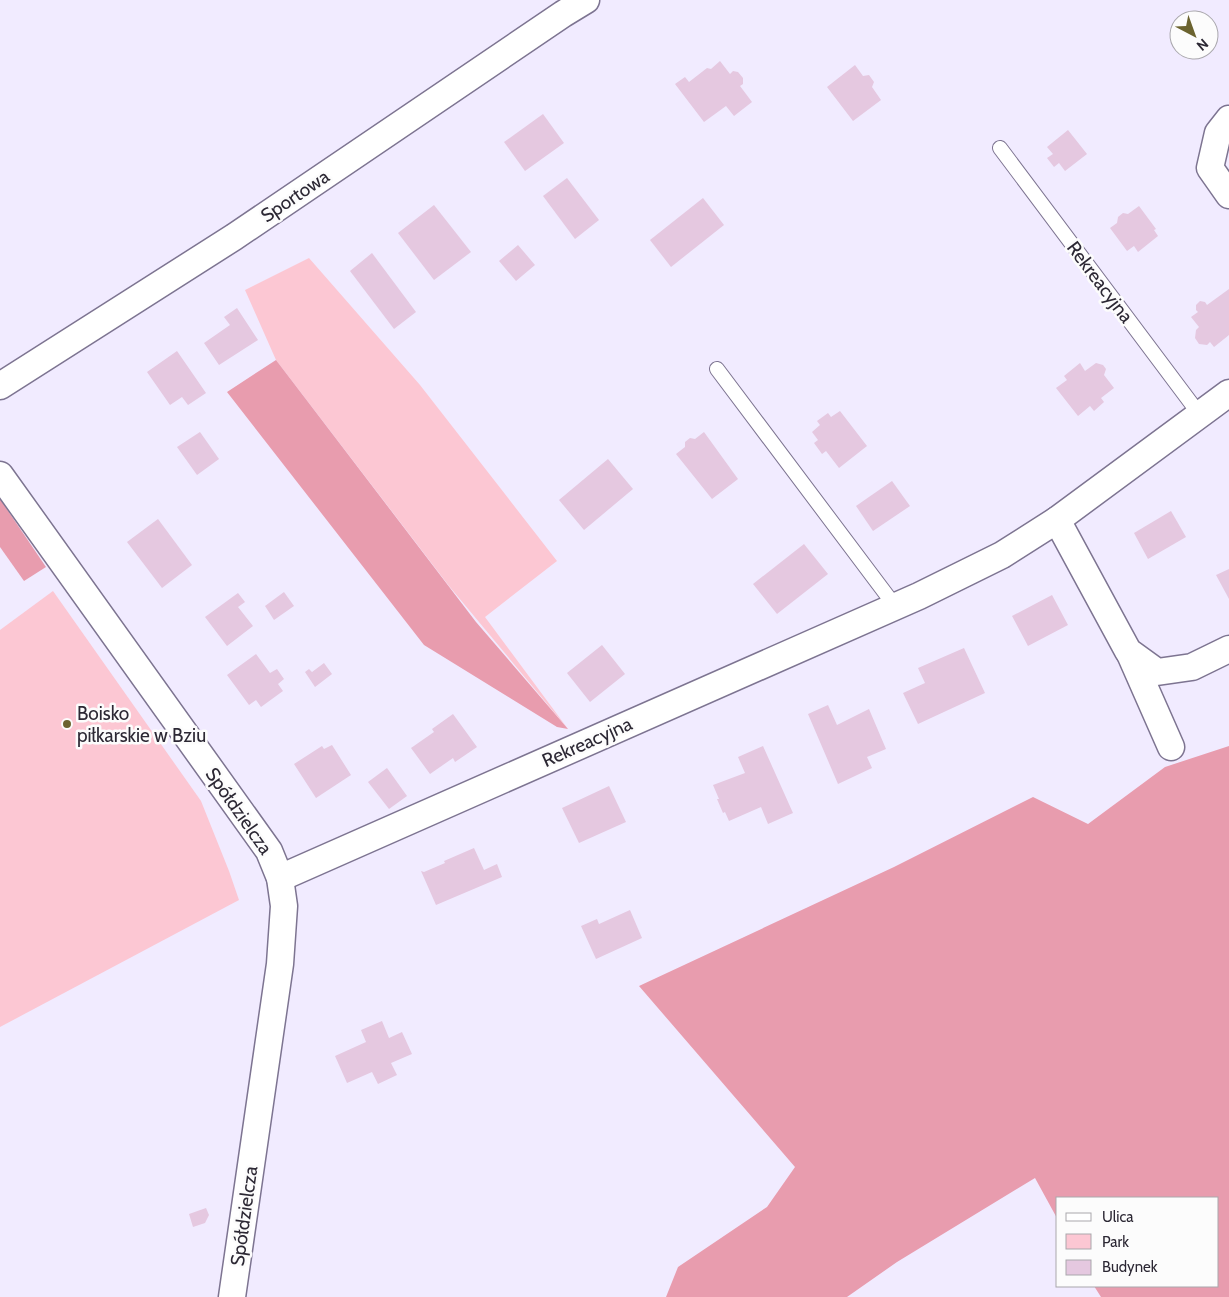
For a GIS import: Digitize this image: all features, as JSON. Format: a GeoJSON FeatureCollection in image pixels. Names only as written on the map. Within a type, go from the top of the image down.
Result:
{"type":"FeatureCollection","features":[{"type":"Feature","properties":{"kind":"street","name":"Sportowa"},"geometry":{"type":"LineString","coordinates":[[0,386],[234,237],[555,19],[586,0]]}},
{"type":"Feature","properties":{"kind":"street"},"geometry":{"type":"LineString","coordinates":[[1229,119],[1218,133],[1210,168],[1229,195]]}},
{"type":"Feature","properties":{"kind":"street","name":"Rekreacyjna"},"geometry":{"type":"LineString","coordinates":[[280,878],[895,606],[1002,555],[1057,520],[1229,394]]}},
{"type":"Feature","properties":{"kind":"street","name":"Spółdzielcza"},"geometry":{"type":"LineString","coordinates":[[0,475],[269,851],[280,878],[284,906],[280,964],[232,1297]]}},
{"type":"Feature","properties":{"kind":"street"},"geometry":{"type":"LineString","coordinates":[[1057,520],[1128,651],[1172,747]]}},
{"type":"Feature","properties":{"kind":"street"},"geometry":{"type":"LineString","coordinates":[[1128,651],[1157,672],[1192,667],[1229,649]]}},
{"type":"Feature","properties":{"kind":"lane","name":"Rekreacyjna"},"geometry":{"type":"LineString","coordinates":[[1000,148],[1200,415]]}},
{"type":"Feature","properties":{"kind":"lane"},"geometry":{"type":"LineString","coordinates":[[718,369],[895,606]]}},
{"type":"Feature","properties":{"kind":"green space"},"geometry":{"type":"Polygon","coordinates":[[[309,258],[420,385],[557,561],[485,617],[568,729],[449,586],[276,360],[245,290],[309,258]]]}},
{"type":"Feature","properties":{"kind":"green space"},"geometry":{"type":"Polygon","coordinates":[[[53,591],[201,801],[239,900],[0,1027],[0,630],[53,591]]]}},
{"type":"Feature","properties":{"kind":"shaded area"},"geometry":{"type":"Polygon","coordinates":[[[276,360],[476,622],[568,729],[557,727],[424,645],[227,392],[276,360]]]}},
{"type":"Feature","properties":{"kind":"shaded area"},"geometry":{"type":"Polygon","coordinates":[[[0,499],[46,567],[24,581],[0,547],[0,499]]]}},
{"type":"Feature","properties":{"kind":"shaded area"},"geometry":{"type":"Polygon","coordinates":[[[1229,746],[1229,1297],[1101,1297],[1095,1287],[1219,1287],[1219,1197],[1056,1197],[1056,1216],[1035,1178],[897,1262],[847,1297],[666,1297],[678,1267],[767,1207],[795,1167],[639,986],[894,867],[1033,797],[1088,824],[1165,767],[1229,746]]]}},
{"type":"Feature","properties":{"kind":"building"},"geometry":{"type":"Polygon","coordinates":[[[720,61],[730,74],[733,71],[738,72],[743,78],[743,84],[740,86],[752,102],[734,116],[726,106],[704,122],[675,84],[685,77],[689,82],[707,68],[711,69],[720,61]]]}},
{"type":"Feature","properties":{"kind":"building"},"geometry":{"type":"Polygon","coordinates":[[[855,65],[863,76],[869,75],[874,82],[872,87],[881,100],[853,121],[827,87],[855,65]]]}},
{"type":"Feature","properties":{"kind":"building"},"geometry":{"type":"Polygon","coordinates":[[[543,114],[564,143],[525,171],[504,142],[543,114]]]}},
{"type":"Feature","properties":{"kind":"building"},"geometry":{"type":"Polygon","coordinates":[[[1068,130],[1087,154],[1065,171],[1059,163],[1054,167],[1047,158],[1053,154],[1047,147],[1068,130]]]}},
{"type":"Feature","properties":{"kind":"building"},"geometry":{"type":"Polygon","coordinates":[[[567,178],[599,220],[575,239],[543,196],[567,178]]]}},
{"type":"Feature","properties":{"kind":"building"},"geometry":{"type":"Polygon","coordinates":[[[703,198],[724,225],[671,267],[650,240],[703,198]]]}},
{"type":"Feature","properties":{"kind":"building"},"geometry":{"type":"Polygon","coordinates":[[[434,205],[471,252],[434,280],[398,233],[434,205]]]}},
{"type":"Feature","properties":{"kind":"building"},"geometry":{"type":"Polygon","coordinates":[[[1139,206],[1156,229],[1154,230],[1158,236],[1138,252],[1134,246],[1127,251],[1110,228],[1117,223],[1118,217],[1123,213],[1128,214],[1139,206]]]}},
{"type":"Feature","properties":{"kind":"building"},"geometry":{"type":"Polygon","coordinates":[[[518,245],[535,265],[516,281],[499,261],[518,245]]]}},
{"type":"Feature","properties":{"kind":"building"},"geometry":{"type":"Polygon","coordinates":[[[372,253],[416,312],[394,329],[350,271],[372,253]]]}},
{"type":"Feature","properties":{"kind":"building"},"geometry":{"type":"Polygon","coordinates":[[[1229,289],[1229,335],[1214,347],[1210,342],[1207,345],[1199,344],[1195,338],[1196,330],[1199,327],[1191,317],[1198,312],[1196,305],[1200,301],[1205,302],[1207,305],[1229,289]]]}},
{"type":"Feature","properties":{"kind":"building"},"geometry":{"type":"Polygon","coordinates":[[[237,308],[258,340],[219,365],[204,343],[230,325],[224,317],[237,308]]]}},
{"type":"Feature","properties":{"kind":"building"},"geometry":{"type":"Polygon","coordinates":[[[177,351],[206,393],[188,405],[182,397],[170,405],[147,372],[177,351]]]}},
{"type":"Feature","properties":{"kind":"building"},"geometry":{"type":"Polygon","coordinates":[[[1080,363],[1085,371],[1096,363],[1103,365],[1106,369],[1104,375],[1114,388],[1101,398],[1104,402],[1094,411],[1090,406],[1078,416],[1056,388],[1067,380],[1064,376],[1080,363]]]}},
{"type":"Feature","properties":{"kind":"building"},"geometry":{"type":"Polygon","coordinates":[[[840,411],[867,446],[839,468],[826,451],[822,454],[814,443],[818,440],[812,432],[820,425],[817,421],[828,413],[831,417],[840,411]]]}},
{"type":"Feature","properties":{"kind":"building"},"geometry":{"type":"Polygon","coordinates":[[[200,432],[219,459],[197,475],[177,447],[200,432]]]}},
{"type":"Feature","properties":{"kind":"building"},"geometry":{"type":"Polygon","coordinates":[[[704,432],[738,479],[712,499],[676,454],[685,447],[685,442],[690,438],[695,439],[704,432]]]}},
{"type":"Feature","properties":{"kind":"building"},"geometry":{"type":"Polygon","coordinates":[[[608,459],[633,489],[584,530],[559,500],[608,459]]]}},
{"type":"Feature","properties":{"kind":"building"},"geometry":{"type":"Polygon","coordinates":[[[892,481],[910,506],[873,531],[856,506],[892,481]]]}},
{"type":"Feature","properties":{"kind":"building"},"geometry":{"type":"Polygon","coordinates":[[[1171,511],[1186,537],[1148,559],[1134,533],[1171,511]]]}},
{"type":"Feature","properties":{"kind":"building"},"geometry":{"type":"Polygon","coordinates":[[[158,519],[192,565],[162,588],[127,542],[158,519]]]}},
{"type":"Feature","properties":{"kind":"building"},"geometry":{"type":"Polygon","coordinates":[[[804,544],[828,574],[777,614],[753,584],[804,544]]]}},
{"type":"Feature","properties":{"kind":"building"},"geometry":{"type":"Polygon","coordinates":[[[1229,569],[1229,599],[1216,575],[1229,569]]]}},
{"type":"Feature","properties":{"kind":"building"},"geometry":{"type":"Polygon","coordinates":[[[284,592],[294,606],[274,620],[265,606],[284,592]]]}},
{"type":"Feature","properties":{"kind":"building"},"geometry":{"type":"Polygon","coordinates":[[[238,593],[245,602],[238,607],[253,626],[227,646],[205,617],[238,593]]]}},
{"type":"Feature","properties":{"kind":"building"},"geometry":{"type":"Polygon","coordinates":[[[1052,595],[1068,625],[1028,646],[1012,616],[1052,595]]]}},
{"type":"Feature","properties":{"kind":"building"},"geometry":{"type":"Polygon","coordinates":[[[602,645],[625,674],[590,702],[567,673],[602,645]]]}},
{"type":"Feature","properties":{"kind":"building"},"geometry":{"type":"Polygon","coordinates":[[[964,648],[985,693],[918,724],[903,693],[925,683],[918,668],[964,648]]]}},
{"type":"Feature","properties":{"kind":"building"},"geometry":{"type":"Polygon","coordinates":[[[256,654],[270,673],[277,669],[284,679],[278,684],[283,691],[261,707],[256,700],[249,705],[227,675],[256,654]]]}},
{"type":"Feature","properties":{"kind":"building"},"geometry":{"type":"Polygon","coordinates":[[[324,663],[332,674],[315,687],[305,672],[309,669],[312,672],[324,663]]]}},
{"type":"Feature","properties":{"kind":"building"},"geometry":{"type":"Polygon","coordinates":[[[828,705],[837,725],[869,709],[886,749],[867,757],[872,768],[838,784],[808,714],[828,705]]]}},
{"type":"Feature","properties":{"kind":"building"},"geometry":{"type":"Polygon","coordinates":[[[453,714],[477,747],[455,762],[453,758],[430,774],[411,748],[434,732],[432,729],[453,714]]]}},
{"type":"Feature","properties":{"kind":"building"},"geometry":{"type":"Polygon","coordinates":[[[332,745],[351,775],[316,798],[294,764],[322,746],[324,749],[332,745]]]}},
{"type":"Feature","properties":{"kind":"building"},"geometry":{"type":"Polygon","coordinates":[[[763,746],[793,813],[768,824],[761,807],[729,821],[725,812],[723,813],[713,785],[745,773],[738,757],[763,746]]]}},
{"type":"Feature","properties":{"kind":"building"},"geometry":{"type":"Polygon","coordinates":[[[387,768],[407,796],[389,809],[368,782],[387,768]]]}},
{"type":"Feature","properties":{"kind":"building"},"geometry":{"type":"Polygon","coordinates":[[[609,786],[626,822],[579,843],[562,808],[609,786]]]}},
{"type":"Feature","properties":{"kind":"building"},"geometry":{"type":"Polygon","coordinates":[[[474,848],[484,870],[497,864],[502,877],[436,905],[421,871],[424,872],[445,863],[444,861],[474,848]]]}},
{"type":"Feature","properties":{"kind":"building"},"geometry":{"type":"Polygon","coordinates":[[[630,910],[642,938],[596,959],[581,926],[597,919],[599,924],[630,910]]]}},
{"type":"Feature","properties":{"kind":"building"},"geometry":{"type":"Polygon","coordinates":[[[382,1021],[389,1038],[402,1032],[412,1054],[391,1063],[397,1075],[378,1084],[372,1072],[347,1083],[335,1056],[366,1042],[361,1030],[382,1021]]]}},
{"type":"Feature","properties":{"kind":"building"},"geometry":{"type":"Polygon","coordinates":[[[206,1208],[209,1215],[205,1223],[193,1227],[189,1214],[206,1208]]]}},
{"type":"Feature","properties":{"kind":"place","name":"Boisko piłkarskie w Bziu"},"geometry":{"type":"Point","coordinates":[67,724]}}]}
